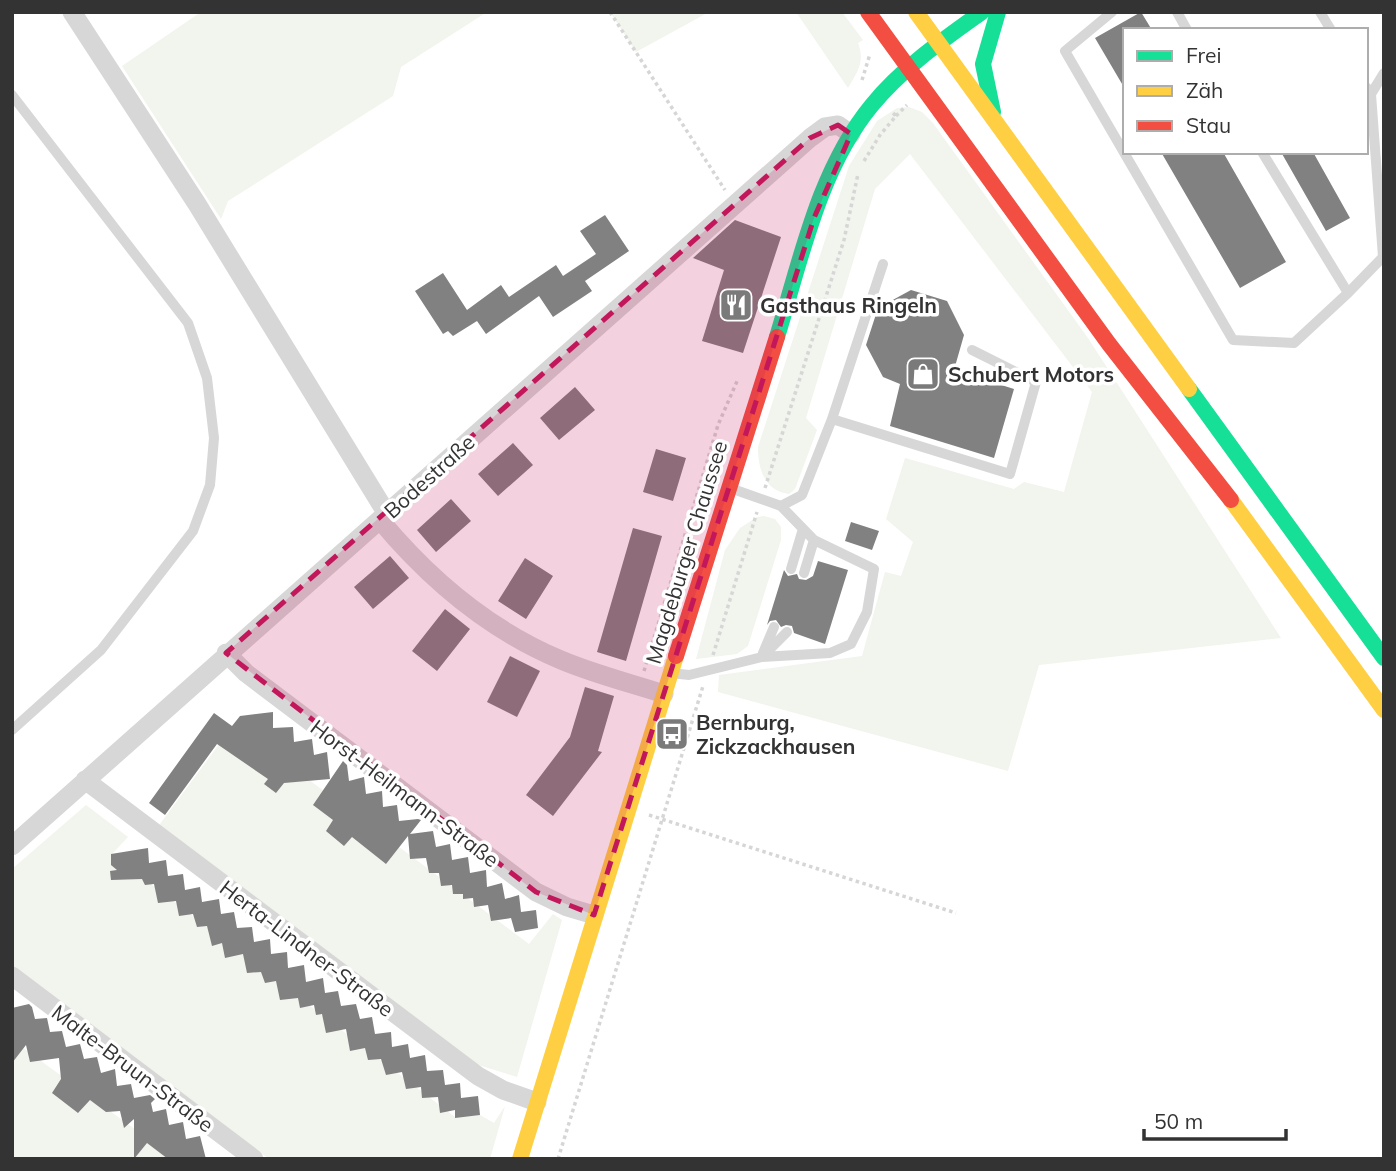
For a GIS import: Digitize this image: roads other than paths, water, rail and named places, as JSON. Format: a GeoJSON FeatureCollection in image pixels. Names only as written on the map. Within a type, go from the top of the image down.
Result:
{"type":"FeatureCollection","features":[{"type":"Feature","properties":{"kind":"main road"},"geometry":{"type":"LineString","coordinates":[[868,12],[1116,352],[1209,470],[1384,709]]}},
{"type":"Feature","properties":{"kind":"main road"},"geometry":{"type":"LineString","coordinates":[[916,12],[1384,658]]}},
{"type":"Feature","properties":{"kind":"main road","name":"Magdeburger Chaussee"},"geometry":{"type":"LineString","coordinates":[[520,1159],[627,808],[814,218],[831,173],[851,134],[878,99],[938,44],[982,12]]}},
{"type":"Feature","properties":{"kind":"main road"},"geometry":{"type":"LineString","coordinates":[[995,122],[983,64],[998,12]]}},
{"type":"Feature","properties":{"kind":"street"},"geometry":{"type":"LineString","coordinates":[[72,12],[197,204],[383,517],[426,571],[498,628],[562,661],[664,694]]}},
{"type":"Feature","properties":{"kind":"street","name":"Bodestraße"},"geometry":{"type":"LineString","coordinates":[[12,846],[734,204],[825,127],[838,125],[851,134]]}},
{"type":"Feature","properties":{"kind":"street","name":"Horst-Heilmann-Straße"},"geometry":{"type":"LineString","coordinates":[[226,653],[257,681],[536,892],[567,907],[594,915]]}},
{"type":"Feature","properties":{"kind":"street","name":"Herta-Lindner-Straße"},"geometry":{"type":"LineString","coordinates":[[85,780],[478,1076],[503,1090],[537,1102]]}},
{"type":"Feature","properties":{"kind":"street","name":"Malte-Bruun-Straße"},"geometry":{"type":"LineString","coordinates":[[12,976],[254,1159]]}},
{"type":"Feature","properties":{"kind":"lane"},"geometry":{"type":"LineString","coordinates":[[1112,12],[1065,51],[1123,151]]}},
{"type":"Feature","properties":{"kind":"lane"},"geometry":{"type":"LineString","coordinates":[[1177,12],[1186,28]]}},
{"type":"Feature","properties":{"kind":"lane"},"geometry":{"type":"LineString","coordinates":[[1320,12],[1330,28]]}},
{"type":"Feature","properties":{"kind":"lane"},"geometry":{"type":"LineString","coordinates":[[1125,154],[1233,340],[1294,343],[1383,257],[1368,90],[1384,73]]}},
{"type":"Feature","properties":{"kind":"lane"},"geometry":{"type":"LineString","coordinates":[[12,95],[188,323],[207,378],[214,438],[210,485],[193,531],[101,650],[12,730]]}},
{"type":"Feature","properties":{"kind":"lane"},"geometry":{"type":"LineString","coordinates":[[1263,154],[1348,293]]}},
{"type":"Feature","properties":{"kind":"lane"},"geometry":{"type":"LineString","coordinates":[[781,506],[802,495],[831,419],[883,264]]}},
{"type":"Feature","properties":{"kind":"lane"},"geometry":{"type":"LineString","coordinates":[[831,419],[1010,474],[1036,382],[972,350]]}},
{"type":"Feature","properties":{"kind":"lane"},"geometry":{"type":"LineString","coordinates":[[671,673],[689,676],[762,657],[830,653],[851,644],[867,612],[874,569],[814,540],[781,506],[728,488]]}},
{"type":"Feature","properties":{"kind":"lane"},"geometry":{"type":"LineString","coordinates":[[790,569],[803,529]]}},
{"type":"Feature","properties":{"kind":"lane"},"geometry":{"type":"LineString","coordinates":[[804,573],[814,540]]}},
{"type":"Feature","properties":{"kind":"lane"},"geometry":{"type":"LineString","coordinates":[[762,657],[774,627]]}},
{"type":"Feature","properties":{"kind":"lane"},"geometry":{"type":"LineString","coordinates":[[762,657],[788,632]]}},
{"type":"Feature","properties":{"kind":"place","name":"Gasthaus Ringeln"},"geometry":{"type":"Point","coordinates":[736,305]}},
{"type":"Feature","properties":{"kind":"place","name":"Schubert Motors"},"geometry":{"type":"Point","coordinates":[923,374]}},
{"type":"Feature","properties":{"kind":"place","name":"Bernburg, Zickzackhausen"},"geometry":{"type":"Point","coordinates":[672,734]}}]}
